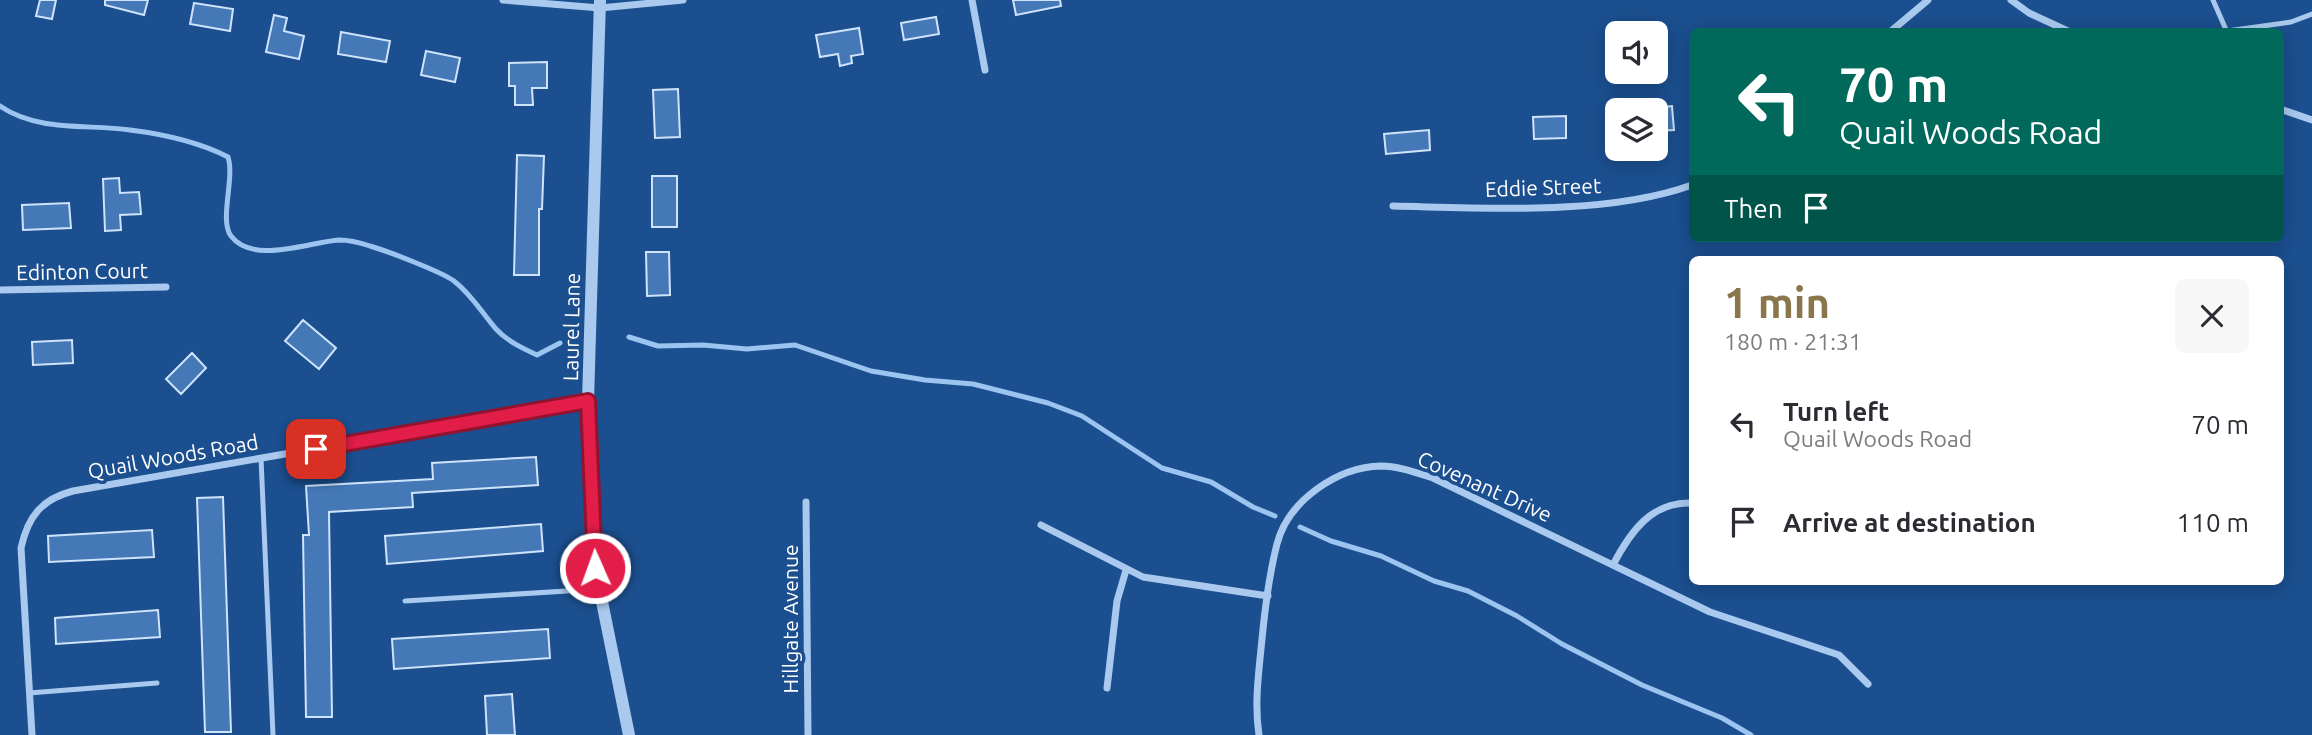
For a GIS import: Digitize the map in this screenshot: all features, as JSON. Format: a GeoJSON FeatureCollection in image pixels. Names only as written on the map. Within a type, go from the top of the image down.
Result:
{"type":"FeatureCollection","features":[{"type":"Feature","properties":{"kind":"street"},"geometry":{"type":"LineString","coordinates":[[503,0],[600,4],[683,0]]}},
{"type":"Feature","properties":{"kind":"street"},"geometry":{"type":"LineString","coordinates":[[972,0],[985,70]]}},
{"type":"Feature","properties":{"kind":"street"},"geometry":{"type":"LineString","coordinates":[[1895,28],[1928,0]]}},
{"type":"Feature","properties":{"kind":"street"},"geometry":{"type":"LineString","coordinates":[[2011,0],[2028,13],[2061,28]]}},
{"type":"Feature","properties":{"kind":"street","name":"Laurel Lane"},"geometry":{"type":"LineString","coordinates":[[600,4],[588,401],[595,568],[629,735]]}},
{"type":"Feature","properties":{"kind":"street"},"geometry":{"type":"LineString","coordinates":[[2284,110],[2312,120]]}},
{"type":"Feature","properties":{"kind":"street","name":"Eddie Street"},"geometry":{"type":"LineString","coordinates":[[1393,206],[1542,207],[1602,204],[1663,194],[1689,186]]}},
{"type":"Feature","properties":{"kind":"street","name":"Edinton Court"},"geometry":{"type":"LineString","coordinates":[[0,290],[166,287]]}},
{"type":"Feature","properties":{"kind":"street","name":"Quail Woods Road"},"geometry":{"type":"LineString","coordinates":[[32,735],[20,548],[24,531],[32,517],[55,496],[588,401]]}},
{"type":"Feature","properties":{"kind":"street","name":"Covenant Drive"},"geometry":{"type":"LineString","coordinates":[[1259,735],[1257,689],[1277,542],[1290,517],[1309,496],[1330,480],[1355,470],[1381,466],[1408,470],[1433,478],[1710,612],[1839,655],[1868,684]]}},
{"type":"Feature","properties":{"kind":"street","name":"Hillgate Avenue"},"geometry":{"type":"LineString","coordinates":[[806,502],[808,735]]}},
{"type":"Feature","properties":{"kind":"street"},"geometry":{"type":"LineString","coordinates":[[1613,565],[1623,544],[1644,519],[1668,505],[1689,503]]}},
{"type":"Feature","properties":{"kind":"street"},"geometry":{"type":"LineString","coordinates":[[1041,525],[1143,577],[1268,596]]}},
{"type":"Feature","properties":{"kind":"street"},"geometry":{"type":"LineString","coordinates":[[1107,688],[1117,601],[1126,570]]}},
{"type":"Feature","properties":{"kind":"lane"},"geometry":{"type":"LineString","coordinates":[[2213,0],[2226,28]]}},
{"type":"Feature","properties":{"kind":"lane"},"geometry":{"type":"LineString","coordinates":[[2248,28],[2291,22],[2312,14]]}},
{"type":"Feature","properties":{"kind":"lane"},"geometry":{"type":"LineString","coordinates":[[261,458],[273,735]]}},
{"type":"Feature","properties":{"kind":"lane"},"geometry":{"type":"LineString","coordinates":[[405,601],[599,589]]}},
{"type":"Feature","properties":{"kind":"lane"},"geometry":{"type":"LineString","coordinates":[[29,693],[157,683]]}},
{"type":"Feature","properties":{"kind":"building"},"geometry":{"type":"Polygon","coordinates":[[[40,0],[56,0],[52,19],[36,16],[40,0]]]}},
{"type":"Feature","properties":{"kind":"building"},"geometry":{"type":"Polygon","coordinates":[[[105,0],[148,0],[144,15],[105,5],[105,0]]]}},
{"type":"Feature","properties":{"kind":"building"},"geometry":{"type":"Polygon","coordinates":[[[1013,0],[1060,0],[1061,6],[1016,15],[1013,0]]]}},
{"type":"Feature","properties":{"kind":"building"},"geometry":{"type":"Polygon","coordinates":[[[194,3],[233,9],[230,31],[190,24],[194,3]]]}},
{"type":"Feature","properties":{"kind":"building"},"geometry":{"type":"Polygon","coordinates":[[[274,15],[287,18],[284,31],[304,36],[299,59],[266,52],[274,15]]]}},
{"type":"Feature","properties":{"kind":"building"},"geometry":{"type":"Polygon","coordinates":[[[936,17],[939,34],[904,40],[901,23],[936,17]]]}},
{"type":"Feature","properties":{"kind":"building"},"geometry":{"type":"Polygon","coordinates":[[[859,28],[863,54],[851,56],[852,63],[840,66],[838,54],[820,57],[816,35],[859,28]]]}},
{"type":"Feature","properties":{"kind":"building"},"geometry":{"type":"Polygon","coordinates":[[[341,32],[390,41],[386,62],[338,54],[341,32]]]}},
{"type":"Feature","properties":{"kind":"building"},"geometry":{"type":"Polygon","coordinates":[[[426,51],[460,58],[455,82],[421,75],[426,51]]]}},
{"type":"Feature","properties":{"kind":"building"},"geometry":{"type":"Polygon","coordinates":[[[547,62],[547,88],[532,88],[533,105],[515,105],[515,86],[509,86],[509,63],[547,62]]]}},
{"type":"Feature","properties":{"kind":"building"},"geometry":{"type":"Polygon","coordinates":[[[678,89],[680,137],[655,138],[653,90],[678,89]]]}},
{"type":"Feature","properties":{"kind":"building"},"geometry":{"type":"Polygon","coordinates":[[[1668,106],[1672,106],[1674,130],[1668,130],[1668,106]]]}},
{"type":"Feature","properties":{"kind":"building"},"geometry":{"type":"Polygon","coordinates":[[[1566,116],[1566,138],[1534,139],[1533,117],[1566,116]]]}},
{"type":"Feature","properties":{"kind":"building"},"geometry":{"type":"Polygon","coordinates":[[[1429,130],[1430,150],[1386,154],[1384,134],[1429,130]]]}},
{"type":"Feature","properties":{"kind":"building"},"geometry":{"type":"Polygon","coordinates":[[[517,155],[544,156],[542,209],[539,209],[539,275],[514,275],[517,155]]]}},
{"type":"Feature","properties":{"kind":"building"},"geometry":{"type":"Polygon","coordinates":[[[652,176],[677,176],[677,227],[652,227],[652,176]]]}},
{"type":"Feature","properties":{"kind":"building"},"geometry":{"type":"Polygon","coordinates":[[[119,178],[120,193],[139,192],[141,214],[120,215],[121,230],[105,231],[103,179],[119,178]]]}},
{"type":"Feature","properties":{"kind":"building"},"geometry":{"type":"Polygon","coordinates":[[[69,203],[71,228],[23,230],[22,205],[69,203]]]}},
{"type":"Feature","properties":{"kind":"building"},"geometry":{"type":"Polygon","coordinates":[[[646,252],[669,252],[670,295],[647,296],[646,252]]]}},
{"type":"Feature","properties":{"kind":"building"},"geometry":{"type":"Polygon","coordinates":[[[303,320],[336,348],[319,369],[285,341],[303,320]]]}},
{"type":"Feature","properties":{"kind":"building"},"geometry":{"type":"Polygon","coordinates":[[[72,340],[73,363],[33,365],[32,342],[72,340]]]}},
{"type":"Feature","properties":{"kind":"building"},"geometry":{"type":"Polygon","coordinates":[[[192,353],[206,368],[181,394],[166,379],[192,353]]]}},
{"type":"Feature","properties":{"kind":"building"},"geometry":{"type":"Polygon","coordinates":[[[536,457],[538,485],[412,493],[413,507],[329,512],[332,717],[306,717],[303,535],[309,535],[306,486],[433,479],[432,463],[536,457]]]}},
{"type":"Feature","properties":{"kind":"building"},"geometry":{"type":"Polygon","coordinates":[[[223,497],[231,732],[205,732],[197,498],[223,497]]]}},
{"type":"Feature","properties":{"kind":"building"},"geometry":{"type":"Polygon","coordinates":[[[541,524],[543,551],[387,564],[385,536],[541,524]]]}},
{"type":"Feature","properties":{"kind":"building"},"geometry":{"type":"Polygon","coordinates":[[[152,530],[154,557],[49,562],[48,536],[152,530]]]}},
{"type":"Feature","properties":{"kind":"building"},"geometry":{"type":"Polygon","coordinates":[[[158,610],[160,637],[56,644],[55,618],[158,610]]]}},
{"type":"Feature","properties":{"kind":"building"},"geometry":{"type":"Polygon","coordinates":[[[548,629],[550,658],[394,669],[392,639],[548,629]]]}},
{"type":"Feature","properties":{"kind":"building"},"geometry":{"type":"Polygon","coordinates":[[[512,694],[515,735],[487,735],[485,696],[512,694]]]}},
{"type":"Feature","properties":{"kind":"waterway"},"geometry":{"type":"LineString","coordinates":[[0,106],[30,120],[63,126],[142,132],[180,139],[217,152],[228,157],[230,176],[226,220],[231,236],[241,245],[267,251],[339,240],[389,252],[454,281],[472,298],[500,333],[526,350],[537,355],[560,343]]}},
{"type":"Feature","properties":{"kind":"waterway"},"geometry":{"type":"LineString","coordinates":[[629,337],[658,346],[703,345],[747,349],[795,345],[871,371],[925,380],[973,384],[1048,403],[1082,416],[1162,468],[1211,482],[1253,507],[1275,516]]}},
{"type":"Feature","properties":{"kind":"waterway"},"geometry":{"type":"LineString","coordinates":[[1300,527],[1331,541],[1381,556],[1434,581],[1468,591],[1642,685],[1722,718],[1751,735]]}},
{"type":"Feature","properties":{"kind":"route"},"geometry":{"type":"LineString","coordinates":[[316,449],[588,401],[595,568]]}}]}
